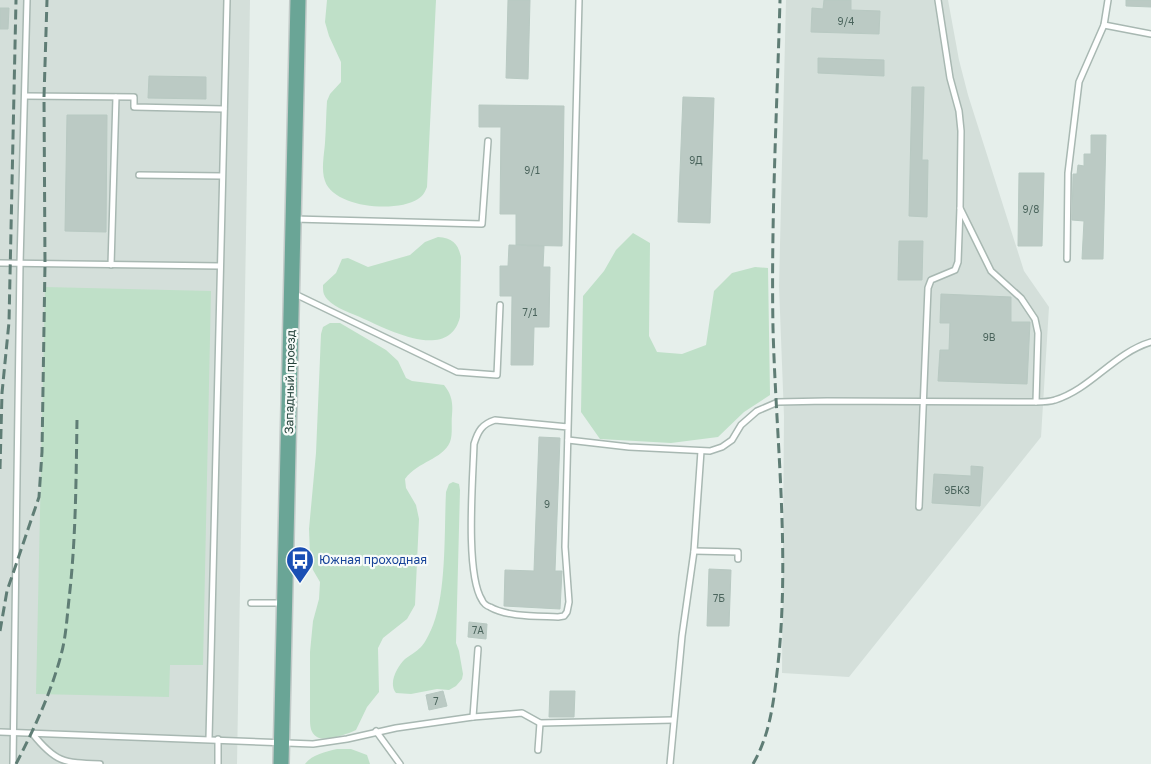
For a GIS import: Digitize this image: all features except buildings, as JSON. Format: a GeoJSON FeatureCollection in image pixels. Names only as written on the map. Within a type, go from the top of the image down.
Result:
{"type":"FeatureCollection","features":[{"type":"Feature","properties":{"kind":"main road","name":"Западный проезд"},"geometry":{"type":"LineString","coordinates":[[281,764],[298,0]]}},
{"type":"Feature","properties":{"kind":"lane"},"geometry":{"type":"LineString","coordinates":[[13,764],[20,264],[27,0]]}},
{"type":"Feature","properties":{"kind":"lane"},"geometry":{"type":"LineString","coordinates":[[209,739],[227,0]]}},
{"type":"Feature","properties":{"kind":"lane"},"geometry":{"type":"LineString","coordinates":[[568,427],[495,420],[485,423],[478,432],[474,444],[472,551],[476,587],[482,601],[491,608],[518,614],[558,617],[564,616],[567,612],[565,547],[579,0]]}},
{"type":"Feature","properties":{"kind":"lane"},"geometry":{"type":"LineString","coordinates":[[919,507],[928,288],[930,280],[955,270],[958,262],[961,131],[959,111],[950,78],[938,0]]}},
{"type":"Feature","properties":{"kind":"lane"},"geometry":{"type":"LineString","coordinates":[[1067,259],[1068,172],[1079,82],[1104,25],[1108,0]]}},
{"type":"Feature","properties":{"kind":"lane"},"geometry":{"type":"LineString","coordinates":[[1104,25],[1151,34]]}},
{"type":"Feature","properties":{"kind":"lane"},"geometry":{"type":"LineString","coordinates":[[25,96],[134,97],[134,107],[224,109]]}},
{"type":"Feature","properties":{"kind":"lane"},"geometry":{"type":"LineString","coordinates":[[111,265],[116,97]]}},
{"type":"Feature","properties":{"kind":"lane"},"geometry":{"type":"LineString","coordinates":[[294,219],[482,224],[488,141]]}},
{"type":"Feature","properties":{"kind":"lane"},"geometry":{"type":"LineString","coordinates":[[139,175],[222,176]]}},
{"type":"Feature","properties":{"kind":"lane"},"geometry":{"type":"LineString","coordinates":[[960,208],[991,271],[1022,298],[1035,319],[1038,333],[1036,402]]}},
{"type":"Feature","properties":{"kind":"lane"},"geometry":{"type":"LineString","coordinates":[[0,263],[220,266]]}},
{"type":"Feature","properties":{"kind":"lane"},"geometry":{"type":"LineString","coordinates":[[292,292],[457,372],[496,375],[500,305]]}},
{"type":"Feature","properties":{"kind":"lane"},"geometry":{"type":"LineString","coordinates":[[568,440],[630,447],[710,451],[722,447],[732,440],[741,425],[757,411],[778,402],[1036,402],[1055,400],[1075,390],[1124,354],[1151,342]]}},
{"type":"Feature","properties":{"kind":"lane"},"geometry":{"type":"LineString","coordinates":[[670,764],[682,636],[694,551],[701,451]]}},
{"type":"Feature","properties":{"kind":"lane"},"geometry":{"type":"LineString","coordinates":[[694,551],[738,552],[738,558]]}},
{"type":"Feature","properties":{"kind":"lane"},"geometry":{"type":"LineString","coordinates":[[251,603],[285,603]]}},
{"type":"Feature","properties":{"kind":"lane"},"geometry":{"type":"LineString","coordinates":[[473,717],[478,649]]}},
{"type":"Feature","properties":{"kind":"lane"},"geometry":{"type":"LineString","coordinates":[[0,732],[314,744],[376,731],[473,717],[522,713],[540,723],[673,720]]}},
{"type":"Feature","properties":{"kind":"lane"},"geometry":{"type":"LineString","coordinates":[[538,750],[540,723]]}},
{"type":"Feature","properties":{"kind":"lane"},"geometry":{"type":"LineString","coordinates":[[376,731],[400,764]]}},
{"type":"Feature","properties":{"kind":"lane"},"geometry":{"type":"LineString","coordinates":[[32,733],[44,748],[60,760],[100,764]]}},
{"type":"Feature","properties":{"kind":"lane"},"geometry":{"type":"LineString","coordinates":[[218,739],[218,764]]}},
{"type":"Feature","properties":{"kind":"shaded area"},"geometry":{"type":"Polygon","coordinates":[[[0,0],[250,0],[237,764],[0,764],[0,0]]]}},
{"type":"Feature","properties":{"kind":"shaded area"},"geometry":{"type":"Polygon","coordinates":[[[786,0],[948,0],[959,60],[968,95],[1024,271],[1049,307],[1041,437],[849,677],[782,673],[784,416],[779,286],[786,0]]]}},
{"type":"Feature","properties":{"kind":"green space"},"geometry":{"type":"Polygon","coordinates":[[[327,0],[436,0],[427,187],[418,199],[396,206],[367,205],[340,197],[331,190],[325,181],[323,167],[327,101],[330,94],[341,82],[341,62],[325,22],[327,0]]]}},
{"type":"Feature","properties":{"kind":"green space"},"geometry":{"type":"Polygon","coordinates":[[[633,233],[650,243],[649,336],[657,352],[682,354],[706,345],[714,291],[732,273],[755,267],[768,268],[770,395],[744,412],[718,437],[671,443],[600,439],[581,412],[583,296],[604,271],[616,250],[633,233]]]}},
{"type":"Feature","properties":{"kind":"green space"},"geometry":{"type":"Polygon","coordinates":[[[438,237],[454,242],[461,257],[460,317],[454,330],[444,338],[431,340],[417,339],[402,335],[339,308],[325,296],[323,285],[336,273],[342,259],[348,258],[368,267],[410,255],[425,242],[438,237]]]}},
{"type":"Feature","properties":{"kind":"green space"},"geometry":{"type":"Polygon","coordinates":[[[45,287],[211,291],[203,665],[170,665],[169,697],[36,694],[45,287]]]}},
{"type":"Feature","properties":{"kind":"green space"},"geometry":{"type":"Polygon","coordinates":[[[330,323],[340,323],[386,350],[398,361],[406,378],[412,381],[444,385],[452,403],[452,432],[450,442],[441,453],[416,468],[405,479],[406,488],[416,505],[419,519],[415,605],[407,619],[383,638],[378,648],[379,692],[367,707],[356,730],[325,739],[315,735],[310,723],[310,652],[320,582],[313,570],[310,555],[309,529],[316,453],[321,334],[323,327],[330,323]]]}},
{"type":"Feature","properties":{"kind":"green space"},"geometry":{"type":"Polygon","coordinates":[[[453,482],[459,484],[460,490],[456,643],[463,674],[462,679],[449,690],[437,689],[411,694],[396,693],[393,680],[399,666],[424,644],[436,616],[440,600],[444,563],[446,492],[449,484],[453,482]]]}},
{"type":"Feature","properties":{"kind":"green space"},"geometry":{"type":"Polygon","coordinates":[[[337,749],[351,749],[367,755],[370,764],[305,764],[315,756],[337,749]]]}},
{"type":"Feature","properties":{"kind":"railway"},"geometry":{"type":"LineString","coordinates":[[0,469],[2,393],[9,322],[16,0]]}},
{"type":"Feature","properties":{"kind":"railway"},"geometry":{"type":"LineString","coordinates":[[0,631],[7,591],[39,497],[42,452],[45,264],[44,97],[47,0]]}},
{"type":"Feature","properties":{"kind":"railway"},"geometry":{"type":"LineString","coordinates":[[753,764],[764,740],[771,715],[778,664],[783,580],[773,328],[774,205],[780,0]]}},
{"type":"Feature","properties":{"kind":"railway"},"geometry":{"type":"LineString","coordinates":[[16,764],[47,697],[64,641],[73,554],[77,420]]}},
{"type":"Feature","properties":{"kind":"place","name":"Южная проходная"},"geometry":{"type":"Point","coordinates":[300,584]}}]}
